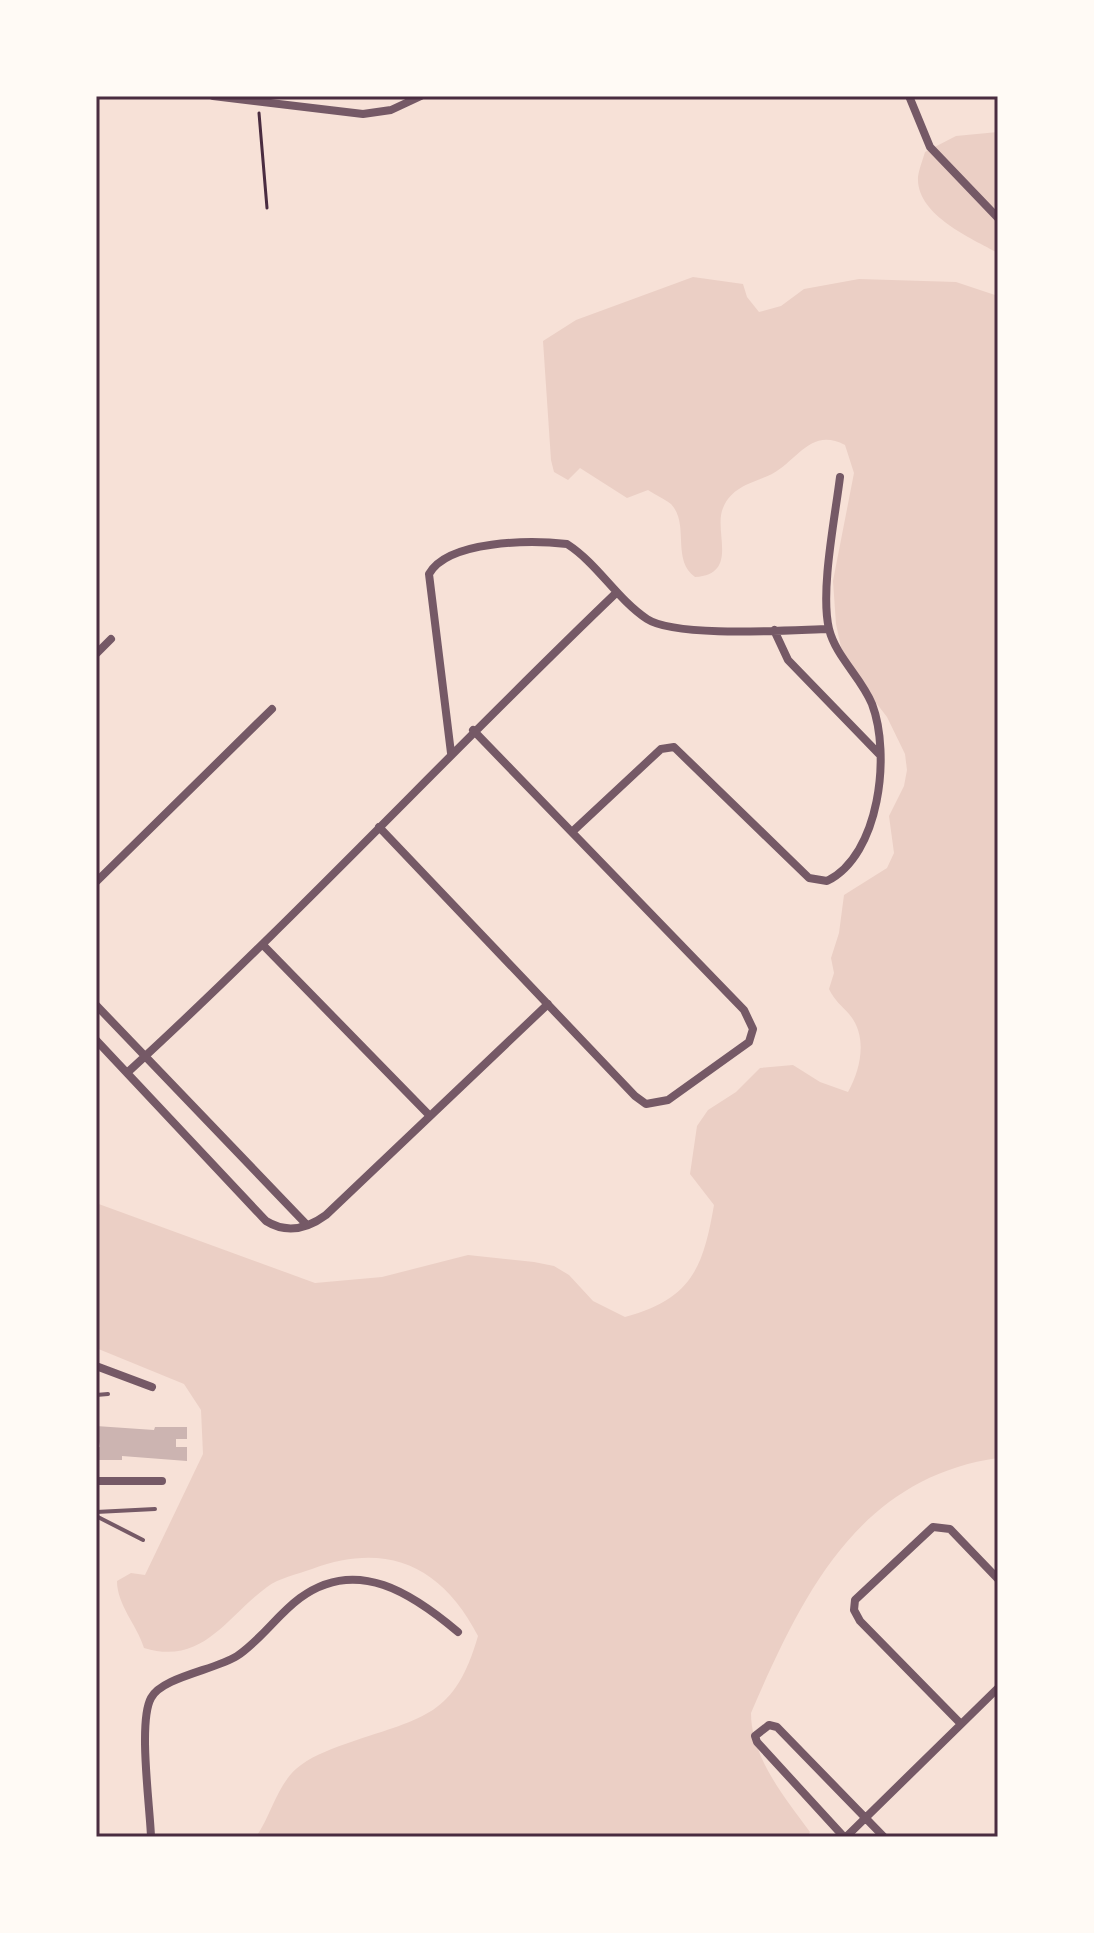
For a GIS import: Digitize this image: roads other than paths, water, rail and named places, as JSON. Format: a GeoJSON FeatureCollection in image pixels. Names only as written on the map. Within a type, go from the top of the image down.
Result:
{"type":"FeatureCollection","features":[{"type":"Feature","properties":{"kind":"street"},"geometry":{"type":"LineString","coordinates":[[213,96],[363,114],[391,110],[421,96]]}},
{"type":"Feature","properties":{"kind":"street"},"geometry":{"type":"LineString","coordinates":[[909,96],[930,147],[998,218]]}},
{"type":"Feature","properties":{"kind":"street"},"geometry":{"type":"LineString","coordinates":[[572,832],[661,749],[674,747],[809,878],[827,881],[848,863],[870,826],[880,784],[872,705],[829,629],[830,563],[840,477]]}},
{"type":"Feature","properties":{"kind":"street"},"geometry":{"type":"LineString","coordinates":[[451,753],[428,587],[434,564],[465,548],[567,544],[578,551],[615,594],[659,626],[829,629]]}},
{"type":"Feature","properties":{"kind":"street"},"geometry":{"type":"LineString","coordinates":[[128,1072],[263,945],[473,730],[615,594]]}},
{"type":"Feature","properties":{"kind":"street"},"geometry":{"type":"LineString","coordinates":[[774,630],[788,660],[879,755]]}},
{"type":"Feature","properties":{"kind":"street"},"geometry":{"type":"LineString","coordinates":[[96,654],[111,639]]}},
{"type":"Feature","properties":{"kind":"street"},"geometry":{"type":"LineString","coordinates":[[96,882],[272,709]]}},
{"type":"Feature","properties":{"kind":"street"},"geometry":{"type":"LineString","coordinates":[[379,827],[646,1104],[668,1100],[749,1042],[752,1036],[751,1020],[744,1010],[473,730]]}},
{"type":"Feature","properties":{"kind":"street"},"geometry":{"type":"LineString","coordinates":[[263,945],[430,1116]]}},
{"type":"Feature","properties":{"kind":"street"},"geometry":{"type":"LineString","coordinates":[[96,1040],[266,1221],[287,1230],[307,1225],[326,1215],[548,1004]]}},
{"type":"Feature","properties":{"kind":"street"},"geometry":{"type":"LineString","coordinates":[[96,1005],[307,1225]]}},
{"type":"Feature","properties":{"kind":"street"},"geometry":{"type":"LineString","coordinates":[[96,1366],[152,1387]]}},
{"type":"Feature","properties":{"kind":"street"},"geometry":{"type":"LineString","coordinates":[[96,1481],[162,1481]]}},
{"type":"Feature","properties":{"kind":"street"},"geometry":{"type":"LineString","coordinates":[[961,1724],[860,1621],[854,1610],[861,1591],[923,1532],[933,1527],[950,1529],[998,1579]]}},
{"type":"Feature","properties":{"kind":"street"},"geometry":{"type":"LineString","coordinates":[[151,1837],[144,1714],[152,1695],[173,1681],[207,1672],[237,1656],[298,1599],[332,1582],[355,1579],[394,1586],[458,1632]]}},
{"type":"Feature","properties":{"kind":"street"},"geometry":{"type":"LineString","coordinates":[[884,1837],[866,1817],[777,1727],[769,1725],[760,1729],[757,1742],[845,1837],[866,1817],[998,1688]]}},
{"type":"Feature","properties":{"kind":"lane"},"geometry":{"type":"LineString","coordinates":[[96,1395],[108,1394]]}},
{"type":"Feature","properties":{"kind":"lane"},"geometry":{"type":"LineString","coordinates":[[96,1514],[155,1509]]}},
{"type":"Feature","properties":{"kind":"lane"},"geometry":{"type":"LineString","coordinates":[[96,1514],[143,1540]]}}]}
